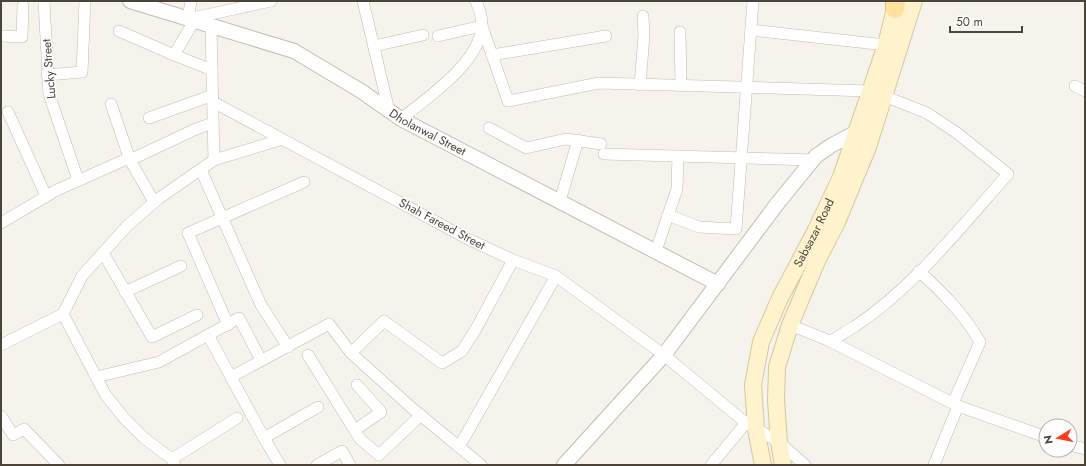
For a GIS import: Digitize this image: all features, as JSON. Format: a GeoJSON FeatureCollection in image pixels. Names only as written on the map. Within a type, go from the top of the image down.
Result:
{"type":"FeatureCollection","features":[{"type":"Feature","properties":{"kind":"main road","name":"Sabsazar Road"},"geometry":{"type":"LineString","coordinates":[[783,465],[779,442],[776,401],[777,367],[790,325],[817,261],[837,222],[854,163],[877,93],[914,1]]}},
{"type":"Feature","properties":{"kind":"main road","name":"Sabsazar Road"},"geometry":{"type":"LineString","coordinates":[[763,465],[751,426],[753,385],[761,342],[780,298],[854,163],[855,133],[877,93],[886,45],[896,4]]}},
{"type":"Feature","properties":{"kind":"street","name":"Lucky Street"},"geometry":{"type":"LineString","coordinates":[[44,1],[49,94],[78,180]]}},
{"type":"Feature","properties":{"kind":"street"},"geometry":{"type":"LineString","coordinates":[[47,75],[82,72],[85,1]]}},
{"type":"Feature","properties":{"kind":"street"},"geometry":{"type":"LineString","coordinates":[[174,55],[191,20],[191,1]]}},
{"type":"Feature","properties":{"kind":"street"},"geometry":{"type":"LineString","coordinates":[[191,20],[271,1]]}},
{"type":"Feature","properties":{"kind":"street"},"geometry":{"type":"LineString","coordinates":[[363,1],[389,110]]}},
{"type":"Feature","properties":{"kind":"street"},"geometry":{"type":"LineString","coordinates":[[476,1],[482,26],[508,101],[599,84],[640,84],[877,93],[927,112],[957,133],[1008,174],[919,271],[874,313],[830,341]]}},
{"type":"Feature","properties":{"kind":"street"},"geometry":{"type":"LineString","coordinates":[[668,215],[699,227],[736,229],[753,1]]}},
{"type":"Feature","properties":{"kind":"street","name":"Dholanwal Street"},"geometry":{"type":"LineString","coordinates":[[137,2],[294,51],[361,91],[401,119],[718,284]]}},
{"type":"Feature","properties":{"kind":"street"},"geometry":{"type":"LineString","coordinates":[[1,36],[22,37],[23,6]]}},
{"type":"Feature","properties":{"kind":"street"},"geometry":{"type":"LineString","coordinates":[[640,84],[644,35],[643,16]]}},
{"type":"Feature","properties":{"kind":"street"},"geometry":{"type":"LineString","coordinates":[[211,26],[214,160]]}},
{"type":"Feature","properties":{"kind":"street"},"geometry":{"type":"LineString","coordinates":[[438,36],[482,26]]}},
{"type":"Feature","properties":{"kind":"street"},"geometry":{"type":"LineString","coordinates":[[401,119],[448,82],[464,64],[476,45],[482,26]]}},
{"type":"Feature","properties":{"kind":"street"},"geometry":{"type":"LineString","coordinates":[[119,30],[174,55],[212,70]]}},
{"type":"Feature","properties":{"kind":"street"},"geometry":{"type":"LineString","coordinates":[[751,30],[886,45]]}},
{"type":"Feature","properties":{"kind":"street"},"geometry":{"type":"LineString","coordinates":[[680,32],[681,86]]}},
{"type":"Feature","properties":{"kind":"street"},"geometry":{"type":"LineString","coordinates":[[374,46],[423,35]]}},
{"type":"Feature","properties":{"kind":"street"},"geometry":{"type":"LineString","coordinates":[[492,55],[606,36]]}},
{"type":"Feature","properties":{"kind":"street"},"geometry":{"type":"LineString","coordinates":[[1075,86],[1085,91]]}},
{"type":"Feature","properties":{"kind":"street"},"geometry":{"type":"LineString","coordinates":[[149,118],[213,99]]}},
{"type":"Feature","properties":{"kind":"street","name":"Shah Fareed Street"},"geometry":{"type":"LineString","coordinates":[[213,99],[283,139],[468,239],[513,260],[556,276],[664,355],[751,426],[779,442],[805,465]]}},
{"type":"Feature","properties":{"kind":"street"},"geometry":{"type":"LineString","coordinates":[[111,104],[130,159],[154,202]]}},
{"type":"Feature","properties":{"kind":"street"},"geometry":{"type":"LineString","coordinates":[[8,112],[46,196]]}},
{"type":"Feature","properties":{"kind":"street"},"geometry":{"type":"LineString","coordinates":[[1,223],[46,196],[78,180],[130,159],[196,129],[214,123]]}},
{"type":"Feature","properties":{"kind":"street"},"geometry":{"type":"LineString","coordinates":[[489,128],[526,148],[566,138],[578,140],[602,149],[678,156],[813,160]]}},
{"type":"Feature","properties":{"kind":"street"},"geometry":{"type":"LineString","coordinates":[[564,465],[664,355],[777,204],[813,160],[832,145],[855,133]]}},
{"type":"Feature","properties":{"kind":"street"},"geometry":{"type":"LineString","coordinates":[[1,345],[63,314],[82,276],[127,226],[154,202],[214,160],[283,139]]}},
{"type":"Feature","properties":{"kind":"street"},"geometry":{"type":"LineString","coordinates":[[560,201],[578,140]]}},
{"type":"Feature","properties":{"kind":"street"},"geometry":{"type":"LineString","coordinates":[[656,251],[676,189],[678,156]]}},
{"type":"Feature","properties":{"kind":"street"},"geometry":{"type":"LineString","coordinates":[[201,170],[262,305],[288,347]]}},
{"type":"Feature","properties":{"kind":"street"},"geometry":{"type":"LineString","coordinates":[[228,325],[188,233],[304,182]]}},
{"type":"Feature","properties":{"kind":"street"},"geometry":{"type":"LineString","coordinates":[[102,253],[152,338],[197,315]]}},
{"type":"Feature","properties":{"kind":"street"},"geometry":{"type":"LineString","coordinates":[[351,353],[384,321],[442,363],[462,351],[476,330],[513,260]]}},
{"type":"Feature","properties":{"kind":"street"},"geometry":{"type":"LineString","coordinates":[[125,292],[180,266]]}},
{"type":"Feature","properties":{"kind":"street"},"geometry":{"type":"LineString","coordinates":[[919,271],[951,302],[969,323],[980,342],[934,465]]}},
{"type":"Feature","properties":{"kind":"street"},"geometry":{"type":"LineString","coordinates":[[459,447],[556,276]]}},
{"type":"Feature","properties":{"kind":"street"},"geometry":{"type":"LineString","coordinates":[[63,314],[105,394],[124,418],[144,438],[174,462],[237,418]]}},
{"type":"Feature","properties":{"kind":"street"},"geometry":{"type":"LineString","coordinates":[[96,377],[160,362],[239,318],[261,360]]}},
{"type":"Feature","properties":{"kind":"street"},"geometry":{"type":"LineString","coordinates":[[231,376],[329,324],[351,353],[421,415],[481,465]]}},
{"type":"Feature","properties":{"kind":"street"},"geometry":{"type":"LineString","coordinates":[[790,325],[830,341],[956,404],[1038,434]]}},
{"type":"Feature","properties":{"kind":"street"},"geometry":{"type":"LineString","coordinates":[[208,335],[280,465]]}},
{"type":"Feature","properties":{"kind":"street"},"geometry":{"type":"LineString","coordinates":[[308,355],[360,438],[379,455],[421,415]]}},
{"type":"Feature","properties":{"kind":"street"},"geometry":{"type":"LineString","coordinates":[[355,430],[381,412],[357,385]]}},
{"type":"Feature","properties":{"kind":"street"},"geometry":{"type":"LineString","coordinates":[[264,438],[318,407]]}},
{"type":"Feature","properties":{"kind":"street"},"geometry":{"type":"LineString","coordinates":[[1,416],[13,435],[24,430],[59,465]]}},
{"type":"Feature","properties":{"kind":"street"},"geometry":{"type":"LineString","coordinates":[[711,465],[751,426]]}},
{"type":"Feature","properties":{"kind":"street"},"geometry":{"type":"LineString","coordinates":[[317,465],[342,451],[350,465]]}}]}
